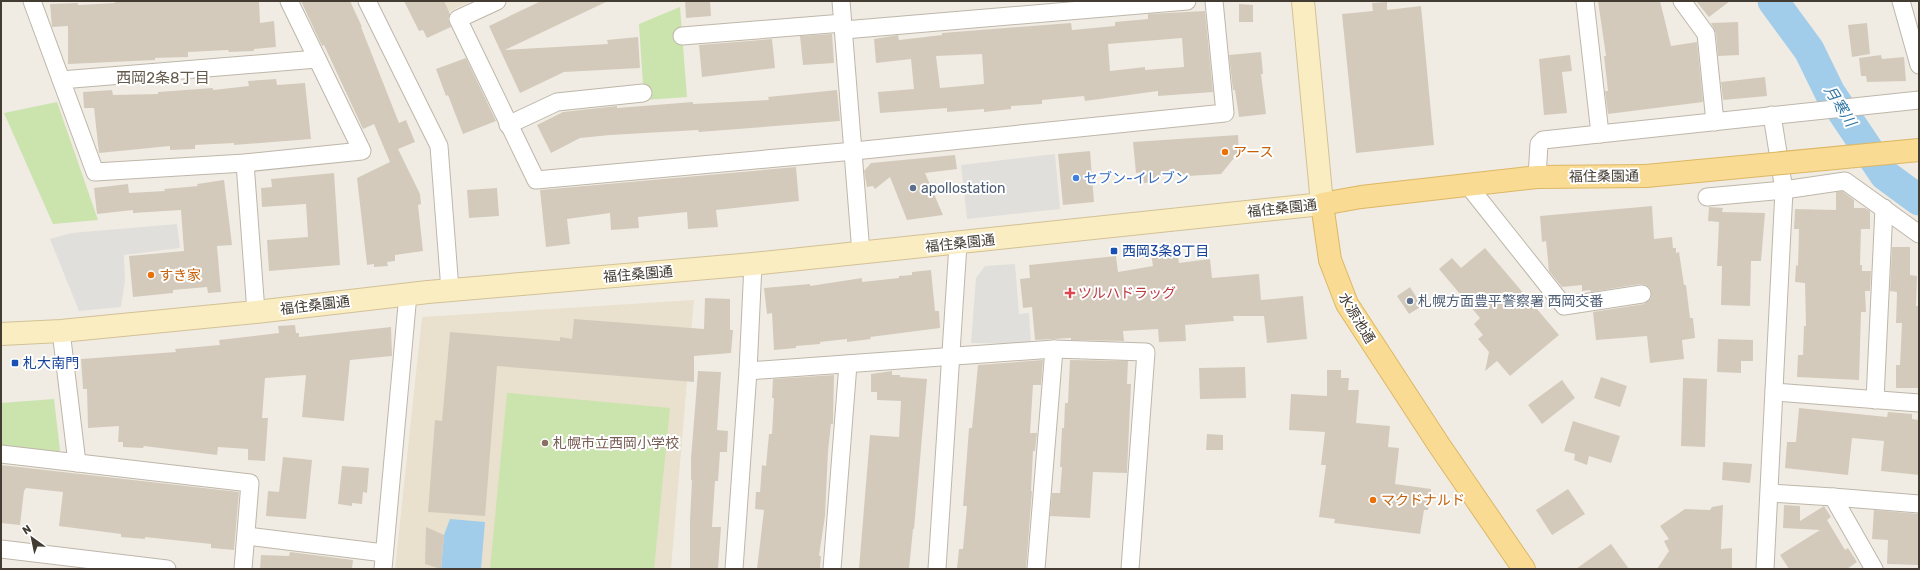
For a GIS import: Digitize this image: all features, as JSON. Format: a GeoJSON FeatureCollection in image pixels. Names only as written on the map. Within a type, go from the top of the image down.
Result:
{"type":"FeatureCollection","features":[{"type":"Feature","properties":{"kind":"main road","name":"福住桑園通"},"geometry":{"type":"LineString","coordinates":[[1322,204],[1361,197],[1537,177],[1646,176],[1919,150]]}},
{"type":"Feature","properties":{"kind":"main road","name":"水源池通"},"geometry":{"type":"LineString","coordinates":[[1322,204],[1330,260],[1347,304],[1439,445],[1524,569]]}},
{"type":"Feature","properties":{"kind":"street"},"geometry":{"type":"LineString","coordinates":[[32,1],[95,172],[245,162],[362,151],[289,1]]}},
{"type":"Feature","properties":{"kind":"street"},"geometry":{"type":"LineString","coordinates":[[367,1],[439,146],[450,290]]}},
{"type":"Feature","properties":{"kind":"street"},"geometry":{"type":"LineString","coordinates":[[497,1],[458,19],[508,125],[536,180],[854,151],[1225,113],[1214,1]]}},
{"type":"Feature","properties":{"kind":"street"},"geometry":{"type":"LineString","coordinates":[[841,1],[861,253]]}},
{"type":"Feature","properties":{"kind":"street"},"geometry":{"type":"LineString","coordinates":[[682,36],[843,26],[1018,8],[1186,1]]}},
{"type":"Feature","properties":{"kind":"street","name":"水源池通"},"geometry":{"type":"LineString","coordinates":[[1303,1],[1322,204]]}},
{"type":"Feature","properties":{"kind":"street"},"geometry":{"type":"LineString","coordinates":[[1585,1],[1600,134]]}},
{"type":"Feature","properties":{"kind":"street"},"geometry":{"type":"LineString","coordinates":[[1682,1],[1706,34],[1715,122]]}},
{"type":"Feature","properties":{"kind":"street"},"geometry":{"type":"LineString","coordinates":[[1901,1],[1919,65]]}},
{"type":"Feature","properties":{"kind":"street"},"geometry":{"type":"LineString","coordinates":[[61,80],[317,59]]}},
{"type":"Feature","properties":{"kind":"street"},"geometry":{"type":"LineString","coordinates":[[508,125],[556,102],[643,93]]}},
{"type":"Feature","properties":{"kind":"street"},"geometry":{"type":"LineString","coordinates":[[1537,177],[1539,144],[1541,141],[1919,100]]}},
{"type":"Feature","properties":{"kind":"street"},"geometry":{"type":"LineString","coordinates":[[1765,569],[1784,190],[1772,115]]}},
{"type":"Feature","properties":{"kind":"street"},"geometry":{"type":"LineString","coordinates":[[245,162],[256,312]]}},
{"type":"Feature","properties":{"kind":"street"},"geometry":{"type":"LineString","coordinates":[[1707,197],[1784,190],[1845,181],[1919,234]]}},
{"type":"Feature","properties":{"kind":"street"},"geometry":{"type":"LineString","coordinates":[[1467,184],[1564,306],[1642,294]]}},
{"type":"Feature","properties":{"kind":"street","name":"福住桑園通"},"geometry":{"type":"LineString","coordinates":[[1,334],[61,331],[256,312],[408,294],[753,264],[958,244],[1322,204]]}},
{"type":"Feature","properties":{"kind":"street"},"geometry":{"type":"LineString","coordinates":[[1875,400],[1884,208]]}},
{"type":"Feature","properties":{"kind":"street"},"geometry":{"type":"LineString","coordinates":[[937,569],[952,357],[958,244]]}},
{"type":"Feature","properties":{"kind":"street"},"geometry":{"type":"LineString","coordinates":[[734,569],[748,371],[753,264]]}},
{"type":"Feature","properties":{"kind":"street"},"geometry":{"type":"LineString","coordinates":[[247,536],[383,561],[408,294]]}},
{"type":"Feature","properties":{"kind":"street"},"geometry":{"type":"LineString","coordinates":[[61,331],[77,463]]}},
{"type":"Feature","properties":{"kind":"street"},"geometry":{"type":"LineString","coordinates":[[1036,569],[1054,349]]}},
{"type":"Feature","properties":{"kind":"street"},"geometry":{"type":"LineString","coordinates":[[748,371],[1054,349],[1146,352],[1130,569]]}},
{"type":"Feature","properties":{"kind":"street"},"geometry":{"type":"LineString","coordinates":[[832,569],[848,364]]}},
{"type":"Feature","properties":{"kind":"street"},"geometry":{"type":"LineString","coordinates":[[1774,392],[1919,403]]}},
{"type":"Feature","properties":{"kind":"street"},"geometry":{"type":"LineString","coordinates":[[1,454],[250,483],[247,536],[243,569]]}},
{"type":"Feature","properties":{"kind":"street"},"geometry":{"type":"LineString","coordinates":[[1770,493],[1919,504]]}},
{"type":"Feature","properties":{"kind":"street"},"geometry":{"type":"LineString","coordinates":[[1833,497],[1874,569]]}},
{"type":"Feature","properties":{"kind":"street"},"geometry":{"type":"LineString","coordinates":[[1,549],[167,569]]}},
{"type":"Feature","properties":{"kind":"shaded area"},"geometry":{"type":"Polygon","coordinates":[[[439,1],[472,1],[444,14],[439,1]]]}},
{"type":"Feature","properties":{"kind":"shaded area"},"geometry":{"type":"Polygon","coordinates":[[[1055,154],[1060,209],[967,219],[961,165],[1055,154]]]}},
{"type":"Feature","properties":{"kind":"shaded area"},"geometry":{"type":"Polygon","coordinates":[[[177,224],[180,248],[124,255],[125,280],[121,307],[79,311],[50,239],[71,233],[177,224]]]}},
{"type":"Feature","properties":{"kind":"shaded area"},"geometry":{"type":"Polygon","coordinates":[[[1015,264],[1019,314],[1029,313],[1031,344],[971,343],[976,278],[985,266],[1015,264]]]}},
{"type":"Feature","properties":{"kind":"shaded area","name":"札幌市立西岡小学校"},"geometry":{"type":"Polygon","coordinates":[[[694,300],[671,569],[395,569],[422,317],[694,300]]]}},
{"type":"Feature","properties":{"kind":"green space"},"geometry":{"type":"Polygon","coordinates":[[[680,7],[687,97],[644,100],[639,24],[680,7]]]}},
{"type":"Feature","properties":{"kind":"green space"},"geometry":{"type":"Polygon","coordinates":[[[57,102],[98,220],[53,224],[4,113],[57,102]]]}},
{"type":"Feature","properties":{"kind":"green space"},"geometry":{"type":"Polygon","coordinates":[[[507,393],[670,408],[654,569],[490,569],[507,393]]]}},
{"type":"Feature","properties":{"kind":"green space"},"geometry":{"type":"Polygon","coordinates":[[[54,399],[60,450],[53,456],[1,450],[1,403],[54,399]]]}},
{"type":"Feature","properties":{"kind":"water"},"geometry":{"type":"Polygon","coordinates":[[[450,519],[485,522],[481,569],[441,569],[444,535],[450,519]]]}},
{"type":"Feature","properties":{"kind":"building"},"geometry":{"type":"Polygon","coordinates":[[[115,1],[259,1],[260,23],[274,21],[276,47],[254,49],[254,51],[229,52],[228,50],[188,52],[188,57],[155,58],[155,60],[68,64],[68,26],[52,27],[50,4],[78,3],[78,5],[115,3],[115,1]]]}},
{"type":"Feature","properties":{"kind":"building"},"geometry":{"type":"Polygon","coordinates":[[[301,1],[350,1],[362,27],[399,123],[406,120],[415,142],[398,149],[420,194],[421,204],[418,205],[423,251],[395,255],[395,261],[387,262],[388,266],[374,267],[374,264],[367,265],[357,178],[390,162],[374,124],[363,129],[324,45],[322,46],[301,1]]]}},
{"type":"Feature","properties":{"kind":"building"},"geometry":{"type":"Polygon","coordinates":[[[404,1],[444,1],[450,14],[448,19],[451,27],[427,38],[423,30],[419,31],[404,1]]]}},
{"type":"Feature","properties":{"kind":"building"},"geometry":{"type":"Polygon","coordinates":[[[541,1],[608,1],[505,50],[608,44],[607,40],[638,37],[640,68],[564,72],[520,93],[489,26],[541,1]]]}},
{"type":"Feature","properties":{"kind":"building"},"geometry":{"type":"Polygon","coordinates":[[[685,1],[710,1],[711,16],[686,18],[685,1]]]}},
{"type":"Feature","properties":{"kind":"building"},"geometry":{"type":"Polygon","coordinates":[[[1598,1],[1660,1],[1671,46],[1697,42],[1703,102],[1608,114],[1605,91],[1608,91],[1604,56],[1606,56],[1598,1]]]}},
{"type":"Feature","properties":{"kind":"building"},"geometry":{"type":"Polygon","coordinates":[[[1696,1],[1730,1],[1709,17],[1696,1]]]}},
{"type":"Feature","properties":{"kind":"building"},"geometry":{"type":"Polygon","coordinates":[[[1387,2],[1387,10],[1421,6],[1434,145],[1356,153],[1342,14],[1373,11],[1372,3],[1387,2]]]}},
{"type":"Feature","properties":{"kind":"building"},"geometry":{"type":"Polygon","coordinates":[[[1239,4],[1253,5],[1253,22],[1239,22],[1239,4]]]}},
{"type":"Feature","properties":{"kind":"building"},"geometry":{"type":"Polygon","coordinates":[[[1205,11],[1213,92],[1158,96],[1158,91],[1085,101],[1084,96],[1042,100],[1042,104],[1011,106],[1011,109],[984,112],[984,109],[947,112],[947,108],[880,113],[878,92],[914,89],[911,59],[876,63],[874,39],[898,35],[899,40],[942,35],[942,33],[1071,23],[1072,30],[1115,26],[1115,22],[1148,19],[1148,14],[1205,11]],[[1182,38],[1108,44],[1110,71],[1145,67],[1145,70],[1184,67],[1182,38]],[[982,54],[936,56],[940,88],[984,84],[982,54]]]}},
{"type":"Feature","properties":{"kind":"building"},"geometry":{"type":"Polygon","coordinates":[[[1738,22],[1739,55],[1718,56],[1716,33],[1711,23],[1738,22]]]}},
{"type":"Feature","properties":{"kind":"building"},"geometry":{"type":"Polygon","coordinates":[[[1867,23],[1870,54],[1852,57],[1848,25],[1867,23]]]}},
{"type":"Feature","properties":{"kind":"building"},"geometry":{"type":"Polygon","coordinates":[[[832,34],[834,63],[803,65],[800,36],[832,34]]]}},
{"type":"Feature","properties":{"kind":"building"},"geometry":{"type":"Polygon","coordinates":[[[772,39],[775,68],[702,77],[699,45],[772,39]]]}},
{"type":"Feature","properties":{"kind":"building"},"geometry":{"type":"Polygon","coordinates":[[[1261,52],[1263,74],[1261,74],[1266,114],[1239,117],[1235,90],[1233,90],[1229,55],[1261,52]]]}},
{"type":"Feature","properties":{"kind":"building"},"geometry":{"type":"Polygon","coordinates":[[[1570,55],[1572,71],[1562,72],[1567,113],[1544,115],[1539,59],[1570,55]]]}},
{"type":"Feature","properties":{"kind":"building"},"geometry":{"type":"Polygon","coordinates":[[[1881,55],[1882,59],[1904,57],[1906,81],[1867,82],[1866,76],[1861,76],[1859,58],[1881,55]]]}},
{"type":"Feature","properties":{"kind":"building"},"geometry":{"type":"Polygon","coordinates":[[[466,58],[496,121],[463,134],[436,69],[466,58]]]}},
{"type":"Feature","properties":{"kind":"building"},"geometry":{"type":"Polygon","coordinates":[[[1765,77],[1767,96],[1723,100],[1721,82],[1765,77]]]}},
{"type":"Feature","properties":{"kind":"building"},"geometry":{"type":"Polygon","coordinates":[[[276,79],[277,85],[305,83],[311,139],[234,145],[234,143],[195,145],[195,149],[170,150],[170,146],[99,153],[94,108],[84,108],[83,92],[112,90],[113,95],[158,94],[158,92],[213,88],[213,90],[249,86],[248,81],[276,79]]]}},
{"type":"Feature","properties":{"kind":"building"},"geometry":{"type":"Polygon","coordinates":[[[837,90],[840,121],[699,132],[698,130],[580,138],[551,153],[537,125],[563,112],[617,106],[617,108],[693,102],[693,104],[769,100],[768,97],[837,90]]]}},
{"type":"Feature","properties":{"kind":"building"},"geometry":{"type":"Polygon","coordinates":[[[1238,135],[1239,152],[1221,174],[1157,176],[1157,182],[1144,183],[1143,172],[1136,173],[1133,142],[1238,135]]]}},
{"type":"Feature","properties":{"kind":"building","name":"セブン-イレブン"},"geometry":{"type":"Polygon","coordinates":[[[1090,151],[1094,202],[1063,205],[1058,154],[1090,151]]]}},
{"type":"Feature","properties":{"kind":"building","name":"apollostation"},"geometry":{"type":"Polygon","coordinates":[[[955,155],[957,169],[925,173],[943,215],[907,220],[890,177],[875,189],[873,186],[867,187],[864,171],[871,163],[955,155]]]}},
{"type":"Feature","properties":{"kind":"building"},"geometry":{"type":"Polygon","coordinates":[[[796,167],[799,201],[716,210],[718,227],[688,229],[687,212],[638,217],[639,228],[611,230],[610,213],[567,219],[570,244],[546,247],[540,190],[796,167]]]}},
{"type":"Feature","properties":{"kind":"building"},"geometry":{"type":"Polygon","coordinates":[[[334,173],[340,265],[269,271],[267,240],[308,237],[306,204],[262,207],[261,188],[272,187],[271,179],[334,173]]]}},
{"type":"Feature","properties":{"kind":"building"},"geometry":{"type":"Polygon","coordinates":[[[224,180],[232,245],[217,246],[221,292],[208,293],[207,287],[173,290],[173,293],[133,297],[129,256],[184,251],[181,210],[133,213],[133,210],[97,214],[94,188],[128,184],[129,193],[165,191],[164,189],[198,186],[197,184],[224,180]]]}},
{"type":"Feature","properties":{"kind":"building"},"geometry":{"type":"Polygon","coordinates":[[[497,188],[499,216],[469,218],[467,190],[497,188]]]}},
{"type":"Feature","properties":{"kind":"building"},"geometry":{"type":"Polygon","coordinates":[[[1842,191],[1854,200],[1854,208],[1865,208],[1870,211],[1870,229],[1861,229],[1860,265],[1862,265],[1862,271],[1871,271],[1870,291],[1865,291],[1866,312],[1861,312],[1859,380],[1797,377],[1798,355],[1803,355],[1804,326],[1806,326],[1805,283],[1795,282],[1796,265],[1798,266],[1799,229],[1794,229],[1795,209],[1836,210],[1836,192],[1842,191]]]}},
{"type":"Feature","properties":{"kind":"building"},"geometry":{"type":"Polygon","coordinates":[[[1652,206],[1654,239],[1672,237],[1673,248],[1676,248],[1676,253],[1679,252],[1684,285],[1686,285],[1690,318],[1693,318],[1695,338],[1682,340],[1684,359],[1650,363],[1647,336],[1596,340],[1593,312],[1644,304],[1651,298],[1650,288],[1646,285],[1640,284],[1591,292],[1590,290],[1582,291],[1582,285],[1562,287],[1549,271],[1546,241],[1542,242],[1540,216],[1652,206]]]}},
{"type":"Feature","properties":{"kind":"building"},"geometry":{"type":"Polygon","coordinates":[[[1709,207],[1723,208],[1722,212],[1765,213],[1761,261],[1751,261],[1750,306],[1721,305],[1722,266],[1717,266],[1719,222],[1708,221],[1709,207]]]}},
{"type":"Feature","properties":{"kind":"building"},"geometry":{"type":"Polygon","coordinates":[[[1892,247],[1910,247],[1910,275],[1917,276],[1916,306],[1919,306],[1919,388],[1896,388],[1896,365],[1900,365],[1902,323],[1896,323],[1897,292],[1890,291],[1892,247]]]}},
{"type":"Feature","properties":{"kind":"building"},"geometry":{"type":"Polygon","coordinates":[[[1485,248],[1559,335],[1510,376],[1497,361],[1485,371],[1489,352],[1478,339],[1483,335],[1474,324],[1480,318],[1439,269],[1452,258],[1461,268],[1485,248]]]}},
{"type":"Feature","properties":{"kind":"building"},"geometry":{"type":"Polygon","coordinates":[[[1177,250],[1179,263],[1210,259],[1212,278],[1259,274],[1261,300],[1303,296],[1307,339],[1267,343],[1264,316],[1233,316],[1234,321],[1185,325],[1186,341],[1159,342],[1158,329],[1123,331],[1124,341],[1071,340],[1071,338],[1035,340],[1032,307],[1023,308],[1020,279],[1030,278],[1029,265],[1116,256],[1118,272],[1153,266],[1151,253],[1177,250]]]}},
{"type":"Feature","properties":{"kind":"building"},"geometry":{"type":"Polygon","coordinates":[[[931,270],[935,311],[939,311],[940,328],[870,337],[871,339],[847,342],[847,339],[820,342],[820,344],[774,350],[772,313],[767,314],[764,288],[810,284],[810,286],[862,278],[862,282],[899,278],[899,276],[912,275],[912,272],[931,270]]]}},
{"type":"Feature","properties":{"kind":"building","name":"札幌方面豊平警察署 西岡交番"},"geometry":{"type":"Polygon","coordinates":[[[1410,287],[1422,306],[1409,314],[1397,296],[1410,287]]]}},
{"type":"Feature","properties":{"kind":"building"},"geometry":{"type":"Polygon","coordinates":[[[705,298],[730,299],[730,330],[733,330],[731,353],[694,356],[694,382],[497,366],[485,516],[428,512],[435,420],[442,421],[450,332],[560,341],[560,337],[572,339],[574,319],[704,329],[705,298]]]}},
{"type":"Feature","properties":{"kind":"building"},"geometry":{"type":"Polygon","coordinates":[[[295,325],[296,333],[299,333],[299,337],[391,327],[392,356],[350,360],[344,421],[302,417],[306,375],[265,378],[262,418],[268,418],[265,461],[248,460],[248,449],[218,447],[217,455],[144,446],[143,448],[123,447],[123,442],[118,442],[119,426],[88,428],[87,389],[83,389],[81,359],[176,352],[175,349],[220,345],[219,340],[279,333],[278,326],[295,325]]]}},
{"type":"Feature","properties":{"kind":"building"},"geometry":{"type":"Polygon","coordinates":[[[1718,339],[1753,340],[1753,361],[1741,361],[1741,373],[1717,372],[1718,339]]]}},
{"type":"Feature","properties":{"kind":"building"},"geometry":{"type":"Polygon","coordinates":[[[1043,360],[1041,385],[1033,385],[1030,433],[1037,433],[1035,451],[1033,451],[1032,491],[1026,569],[957,569],[959,549],[963,549],[967,506],[963,506],[969,428],[972,428],[978,365],[1043,360]]]}},
{"type":"Feature","properties":{"kind":"building"},"geometry":{"type":"Polygon","coordinates":[[[1070,360],[1128,361],[1127,384],[1131,384],[1127,473],[1093,472],[1090,518],[1050,516],[1052,493],[1060,493],[1062,428],[1064,428],[1065,403],[1068,403],[1070,360]]]}},
{"type":"Feature","properties":{"kind":"building"},"geometry":{"type":"Polygon","coordinates":[[[1245,367],[1246,398],[1200,399],[1199,368],[1245,367]]]}},
{"type":"Feature","properties":{"kind":"building"},"geometry":{"type":"Polygon","coordinates":[[[1327,370],[1341,370],[1341,378],[1349,378],[1348,390],[1359,390],[1356,423],[1390,426],[1388,447],[1399,448],[1395,484],[1431,489],[1428,510],[1424,510],[1420,534],[1334,523],[1335,519],[1319,517],[1326,465],[1321,465],[1325,432],[1289,430],[1291,394],[1327,396],[1327,370]]]}},
{"type":"Feature","properties":{"kind":"building"},"geometry":{"type":"Polygon","coordinates":[[[698,371],[721,372],[717,430],[728,431],[727,452],[720,452],[718,481],[715,481],[712,527],[721,527],[718,569],[690,569],[691,458],[698,371]]]}},
{"type":"Feature","properties":{"kind":"building"},"geometry":{"type":"Polygon","coordinates":[[[892,371],[892,375],[900,375],[900,377],[927,379],[914,529],[909,569],[859,569],[870,435],[899,437],[901,401],[877,400],[877,392],[871,392],[871,374],[892,371]]]}},
{"type":"Feature","properties":{"kind":"building"},"geometry":{"type":"Polygon","coordinates":[[[834,375],[833,424],[831,424],[828,451],[825,516],[819,556],[821,556],[820,569],[757,569],[764,510],[755,509],[756,492],[760,492],[762,465],[766,466],[769,434],[772,434],[774,398],[772,398],[773,379],[834,375]]]}},
{"type":"Feature","properties":{"kind":"building"},"geometry":{"type":"Polygon","coordinates":[[[1601,377],[1627,386],[1620,407],[1594,398],[1601,377]]]}},
{"type":"Feature","properties":{"kind":"building"},"geometry":{"type":"Polygon","coordinates":[[[1683,378],[1707,379],[1705,447],[1681,446],[1683,378]]]}},
{"type":"Feature","properties":{"kind":"building"},"geometry":{"type":"Polygon","coordinates":[[[1562,380],[1575,398],[1542,424],[1528,405],[1562,380]]]}},
{"type":"Feature","properties":{"kind":"building"},"geometry":{"type":"Polygon","coordinates":[[[1799,408],[1887,417],[1888,412],[1912,414],[1912,419],[1919,420],[1919,475],[1881,471],[1884,441],[1852,438],[1848,475],[1785,468],[1787,442],[1796,442],[1799,408]]]}},
{"type":"Feature","properties":{"kind":"building"},"geometry":{"type":"Polygon","coordinates":[[[1573,421],[1620,436],[1611,463],[1589,456],[1587,465],[1574,460],[1575,454],[1564,451],[1573,421]]]}},
{"type":"Feature","properties":{"kind":"building"},"geometry":{"type":"Polygon","coordinates":[[[1207,434],[1223,435],[1223,450],[1206,450],[1207,434]]]}},
{"type":"Feature","properties":{"kind":"building"},"geometry":{"type":"Polygon","coordinates":[[[283,457],[312,460],[306,519],[266,516],[268,491],[279,492],[283,457]]]}},
{"type":"Feature","properties":{"kind":"building"},"geometry":{"type":"Polygon","coordinates":[[[1723,462],[1752,464],[1750,483],[1722,480],[1723,462]]]}},
{"type":"Feature","properties":{"kind":"building"},"geometry":{"type":"Polygon","coordinates":[[[1,465],[239,492],[234,550],[211,548],[211,544],[145,537],[145,539],[121,537],[121,534],[59,526],[63,492],[26,488],[24,491],[20,525],[1,523],[1,465]]]}},
{"type":"Feature","properties":{"kind":"building"},"geometry":{"type":"Polygon","coordinates":[[[342,466],[369,468],[367,493],[363,492],[362,504],[352,503],[352,506],[338,504],[342,466]]]}},
{"type":"Feature","properties":{"kind":"building"},"geometry":{"type":"Polygon","coordinates":[[[1568,489],[1585,514],[1552,535],[1536,510],[1568,489]]]}},
{"type":"Feature","properties":{"kind":"building"},"geometry":{"type":"Polygon","coordinates":[[[1723,505],[1721,549],[1732,548],[1732,569],[1657,569],[1669,551],[1664,541],[1669,539],[1660,526],[1685,509],[1710,510],[1712,507],[1723,505]]]}},
{"type":"Feature","properties":{"kind":"building"},"geometry":{"type":"Polygon","coordinates":[[[1784,505],[1800,506],[1800,521],[1824,506],[1831,517],[1827,520],[1845,550],[1848,548],[1857,562],[1847,569],[1789,569],[1780,555],[1820,530],[1783,528],[1784,505]]]}},
{"type":"Feature","properties":{"kind":"building"},"geometry":{"type":"Polygon","coordinates":[[[1874,510],[1919,514],[1919,565],[1887,564],[1888,540],[1872,539],[1874,510]]]}},
{"type":"Feature","properties":{"kind":"building"},"geometry":{"type":"Polygon","coordinates":[[[426,527],[444,535],[441,569],[425,564],[426,527]]]}},
{"type":"Feature","properties":{"kind":"building"},"geometry":{"type":"Polygon","coordinates":[[[1611,544],[1629,569],[1576,569],[1611,544]]]}},
{"type":"Feature","properties":{"kind":"building"},"geometry":{"type":"Polygon","coordinates":[[[290,552],[353,560],[352,569],[260,569],[261,555],[289,556],[290,552]]]}},
{"type":"Feature","properties":{"kind":"waterway","name":"月寒川"},"geometry":{"type":"LineString","coordinates":[[1773,1],[1809,50],[1830,93],[1885,175],[1919,200]]}},
{"type":"Feature","properties":{"kind":"place","name":"アース"},"geometry":{"type":"Point","coordinates":[1225,152]}},
{"type":"Feature","properties":{"kind":"place","name":"セブン-イレブン"},"geometry":{"type":"Point","coordinates":[1076,178]}},
{"type":"Feature","properties":{"kind":"place","name":"apollostation"},"geometry":{"type":"Point","coordinates":[913,188]}},
{"type":"Feature","properties":{"kind":"place","name":"西岡3条8丁目"},"geometry":{"type":"Point","coordinates":[1114,251]}},
{"type":"Feature","properties":{"kind":"place","name":"すき家"},"geometry":{"type":"Point","coordinates":[151,275]}},
{"type":"Feature","properties":{"kind":"place","name":"ツルハドラッグ"},"geometry":{"type":"Point","coordinates":[1070,293]}},
{"type":"Feature","properties":{"kind":"place","name":"札幌方面豊平警察署 西岡交番"},"geometry":{"type":"Point","coordinates":[1410,301]}},
{"type":"Feature","properties":{"kind":"place","name":"札大南門"},"geometry":{"type":"Point","coordinates":[15,363]}},
{"type":"Feature","properties":{"kind":"place","name":"札幌市立西岡小学校"},"geometry":{"type":"Point","coordinates":[545,443]}},
{"type":"Feature","properties":{"kind":"place","name":"マクドナルド"},"geometry":{"type":"Point","coordinates":[1373,500]}},
{"type":"Feature","properties":{"kind":"district","name":"西岡2条8丁目"},"geometry":{"type":"Point","coordinates":[163,78]}}]}
